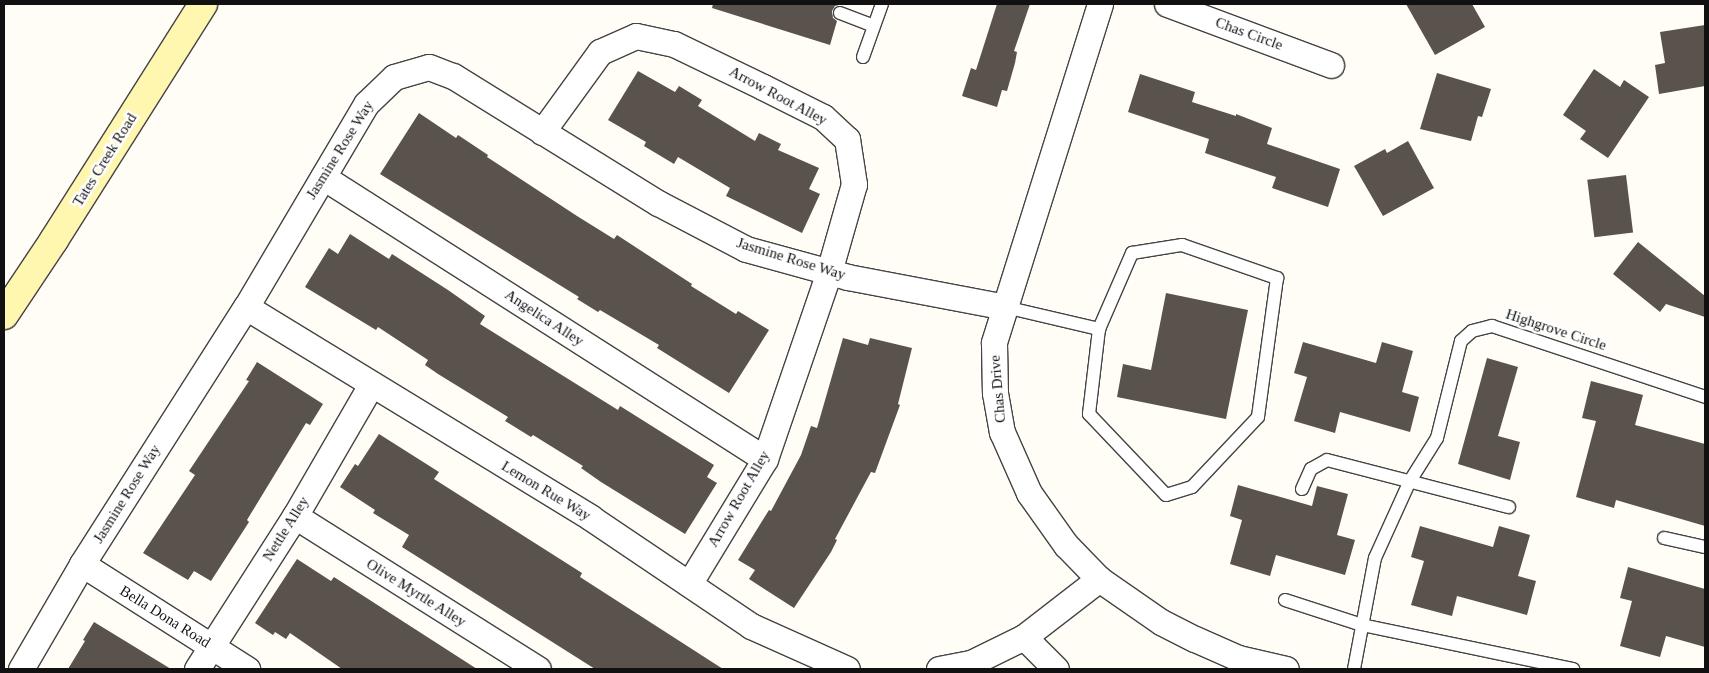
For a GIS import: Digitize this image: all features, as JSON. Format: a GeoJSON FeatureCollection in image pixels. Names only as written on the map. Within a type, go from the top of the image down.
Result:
{"type":"FeatureCollection","features":[{"type":"Feature","properties":{"kind":"main road","name":"Tates Creek Road"},"geometry":{"type":"LineString","coordinates":[[4,314],[54,240],[203,4]]}},
{"type":"Feature","properties":{"kind":"street","name":"Chas Drive"},"geometry":{"type":"LineString","coordinates":[[1100,4],[994,343],[995,393],[1002,432],[1029,493],[1066,545],[1099,579],[1161,622],[1195,639],[1238,658],[1286,669]]}},
{"type":"Feature","properties":{"kind":"street","name":"Chas Circle"},"geometry":{"type":"LineString","coordinates":[[1167,4],[1331,65]]}},
{"type":"Feature","properties":{"kind":"street","name":"Arrow Root Alley"},"geometry":{"type":"LineString","coordinates":[[542,132],[600,52],[636,36],[674,44],[763,87],[823,117],[847,139],[854,184],[829,272],[765,459],[689,584]]}},
{"type":"Feature","properties":{"kind":"street","name":"Jasmine Rose Way"},"geometry":{"type":"LineString","coordinates":[[21,669],[82,564],[246,307],[366,104],[394,77],[428,67],[453,76],[658,203],[746,249],[829,272],[1005,307]]}},
{"type":"Feature","properties":{"kind":"street","name":"Angelica Alley"},"geometry":{"type":"LineString","coordinates":[[323,177],[765,459]]}},
{"type":"Feature","properties":{"kind":"street","name":"Lemon Rue Way"},"geometry":{"type":"LineString","coordinates":[[246,307],[591,518],[751,626],[847,669]]}},
{"type":"Feature","properties":{"kind":"street","name":"Nettle Alley"},"geometry":{"type":"LineString","coordinates":[[197,669],[295,516],[372,385]]}},
{"type":"Feature","properties":{"kind":"street","name":"Olive Myrtle Alley"},"geometry":{"type":"LineString","coordinates":[[295,516],[538,669]]}},
{"type":"Feature","properties":{"kind":"street","name":"Bella Dona Road"},"geometry":{"type":"LineString","coordinates":[[82,564],[247,669]]}},
{"type":"Feature","properties":{"kind":"street"},"geometry":{"type":"LineString","coordinates":[[939,669],[971,663],[1024,637],[1099,579]]}},
{"type":"Feature","properties":{"kind":"street"},"geometry":{"type":"LineString","coordinates":[[1024,637],[1056,669]]}},
{"type":"Feature","properties":{"kind":"lane"},"geometry":{"type":"LineString","coordinates":[[863,57],[882,4]]}},
{"type":"Feature","properties":{"kind":"lane"},"geometry":{"type":"LineString","coordinates":[[840,13],[874,26]]}},
{"type":"Feature","properties":{"kind":"lane"},"geometry":{"type":"LineString","coordinates":[[1182,245],[1277,278],[1258,417],[1192,487],[1166,495],[1089,414],[1099,329],[1132,253],[1182,245]]}},
{"type":"Feature","properties":{"kind":"lane"},"geometry":{"type":"LineString","coordinates":[[1005,307],[1099,329]]}},
{"type":"Feature","properties":{"kind":"lane","name":"Highgrove Circle"},"geometry":{"type":"LineString","coordinates":[[1354,669],[1375,558],[1410,482],[1437,438],[1460,341],[1472,331],[1492,326],[1705,396]]}},
{"type":"Feature","properties":{"kind":"lane"},"geometry":{"type":"LineString","coordinates":[[1302,489],[1311,470],[1327,460],[1509,507]]}},
{"type":"Feature","properties":{"kind":"lane"},"geometry":{"type":"LineString","coordinates":[[1664,538],[1705,547]]}},
{"type":"Feature","properties":{"kind":"lane"},"geometry":{"type":"LineString","coordinates":[[1285,600],[1362,625],[1573,669]]}},
{"type":"Feature","properties":{"kind":"building"},"geometry":{"type":"Polygon","coordinates":[[[713,4],[843,4],[835,6],[832,11],[833,18],[837,21],[830,45],[712,8],[713,4]]]}},
{"type":"Feature","properties":{"kind":"building"},"geometry":{"type":"Polygon","coordinates":[[[997,4],[1030,4],[1014,51],[1017,52],[1007,91],[1002,90],[997,107],[962,96],[971,68],[976,70],[997,4]]]}},
{"type":"Feature","properties":{"kind":"building"},"geometry":{"type":"Polygon","coordinates":[[[1406,4],[1472,4],[1485,27],[1435,55],[1406,4]]]}},
{"type":"Feature","properties":{"kind":"building"},"geometry":{"type":"Polygon","coordinates":[[[1705,25],[1705,86],[1659,94],[1655,65],[1665,63],[1660,32],[1705,25]]]}},
{"type":"Feature","properties":{"kind":"building"},"geometry":{"type":"Polygon","coordinates":[[[1594,69],[1620,87],[1624,80],[1649,97],[1608,158],[1580,139],[1586,131],[1563,115],[1594,69]]]}},
{"type":"Feature","properties":{"kind":"building"},"geometry":{"type":"Polygon","coordinates":[[[638,71],[675,92],[679,86],[702,100],[698,106],[755,141],[759,133],[781,144],[778,150],[819,168],[809,189],[820,194],[802,233],[726,196],[730,188],[678,157],[674,164],[644,146],[646,142],[608,120],[638,71]]]}},
{"type":"Feature","properties":{"kind":"building"},"geometry":{"type":"Polygon","coordinates":[[[1437,73],[1491,89],[1482,117],[1478,116],[1471,141],[1420,129],[1437,73]]]}},
{"type":"Feature","properties":{"kind":"building"},"geometry":{"type":"Polygon","coordinates":[[[1140,74],[1195,92],[1192,102],[1236,116],[1236,114],[1272,128],[1267,144],[1340,169],[1328,207],[1272,188],[1276,177],[1205,153],[1209,139],[1128,112],[1140,74]]]}},
{"type":"Feature","properties":{"kind":"building"},"geometry":{"type":"Polygon","coordinates":[[[419,113],[456,138],[458,135],[488,155],[487,157],[614,239],[617,235],[692,284],[691,286],[736,314],[738,311],[769,330],[729,393],[657,348],[659,345],[600,310],[598,312],[577,299],[579,297],[380,174],[419,113]]]}},
{"type":"Feature","properties":{"kind":"building"},"geometry":{"type":"Polygon","coordinates":[[[1408,141],[1434,188],[1383,216],[1354,166],[1385,149],[1387,153],[1408,141]]]}},
{"type":"Feature","properties":{"kind":"building"},"geometry":{"type":"Polygon","coordinates":[[[1626,175],[1633,233],[1594,237],[1587,180],[1626,175]]]}},
{"type":"Feature","properties":{"kind":"building"},"geometry":{"type":"Polygon","coordinates":[[[350,234],[389,259],[392,254],[448,290],[485,316],[480,324],[618,410],[620,406],[714,465],[707,477],[717,483],[685,534],[601,482],[581,468],[583,466],[533,435],[531,437],[505,421],[508,417],[425,365],[428,360],[378,327],[376,330],[305,287],[329,248],[338,254],[350,234]]]}},
{"type":"Feature","properties":{"kind":"building"},"geometry":{"type":"Polygon","coordinates":[[[1638,242],[1705,296],[1705,317],[1666,304],[1660,312],[1613,274],[1638,242]]]}},
{"type":"Feature","properties":{"kind":"building"},"geometry":{"type":"Polygon","coordinates":[[[1166,293],[1248,310],[1226,419],[1117,397],[1123,364],[1151,370],[1166,293]]]}},
{"type":"Feature","properties":{"kind":"building"},"geometry":{"type":"Polygon","coordinates":[[[843,338],[868,345],[870,338],[912,348],[898,404],[900,405],[875,473],[871,472],[835,539],[837,540],[831,552],[794,608],[749,579],[755,570],[738,560],[769,510],[771,511],[801,455],[811,426],[817,428],[843,338]]]}},
{"type":"Feature","properties":{"kind":"building"},"geometry":{"type":"Polygon","coordinates":[[[1303,342],[1376,363],[1382,342],[1413,351],[1402,392],[1419,397],[1410,432],[1340,412],[1335,433],[1294,421],[1307,377],[1294,373],[1303,342]]]}},
{"type":"Feature","properties":{"kind":"building"},"geometry":{"type":"Polygon","coordinates":[[[1487,358],[1518,367],[1498,436],[1520,442],[1510,480],[1458,464],[1487,358]]]}},
{"type":"Feature","properties":{"kind":"building"},"geometry":{"type":"Polygon","coordinates":[[[257,362],[323,404],[310,425],[306,423],[247,520],[249,522],[211,581],[194,571],[188,580],[143,553],[195,475],[189,471],[249,381],[246,380],[257,362]]]}},
{"type":"Feature","properties":{"kind":"building"},"geometry":{"type":"Polygon","coordinates":[[[1591,381],[1643,395],[1635,425],[1705,444],[1705,526],[1616,500],[1614,508],[1576,497],[1596,421],[1582,418],[1591,381]]]}},
{"type":"Feature","properties":{"kind":"building"},"geometry":{"type":"Polygon","coordinates":[[[379,434],[439,472],[434,479],[582,573],[580,577],[723,669],[595,669],[402,547],[409,535],[373,513],[375,510],[340,487],[355,464],[358,466],[379,434]]]}},
{"type":"Feature","properties":{"kind":"building"},"geometry":{"type":"Polygon","coordinates":[[[1238,485],[1312,506],[1317,486],[1348,494],[1337,535],[1355,540],[1345,575],[1276,555],[1270,576],[1230,564],[1242,520],[1230,516],[1238,485]]]}},
{"type":"Feature","properties":{"kind":"building"},"geometry":{"type":"Polygon","coordinates":[[[1420,526],[1493,547],[1499,526],[1530,535],[1518,576],[1536,581],[1527,615],[1457,596],[1452,616],[1411,605],[1424,561],[1411,557],[1420,526]]]}},
{"type":"Feature","properties":{"kind":"building"},"geometry":{"type":"Polygon","coordinates":[[[297,559],[331,581],[334,577],[477,669],[342,669],[290,633],[286,639],[275,632],[273,635],[255,623],[297,559]]]}},
{"type":"Feature","properties":{"kind":"building"},"geometry":{"type":"Polygon","coordinates":[[[1628,567],[1705,589],[1705,647],[1666,636],[1660,657],[1620,646],[1632,601],[1620,598],[1628,567]]]}},
{"type":"Feature","properties":{"kind":"building"},"geometry":{"type":"Polygon","coordinates":[[[94,622],[171,669],[68,669],[94,622]]]}}]}
